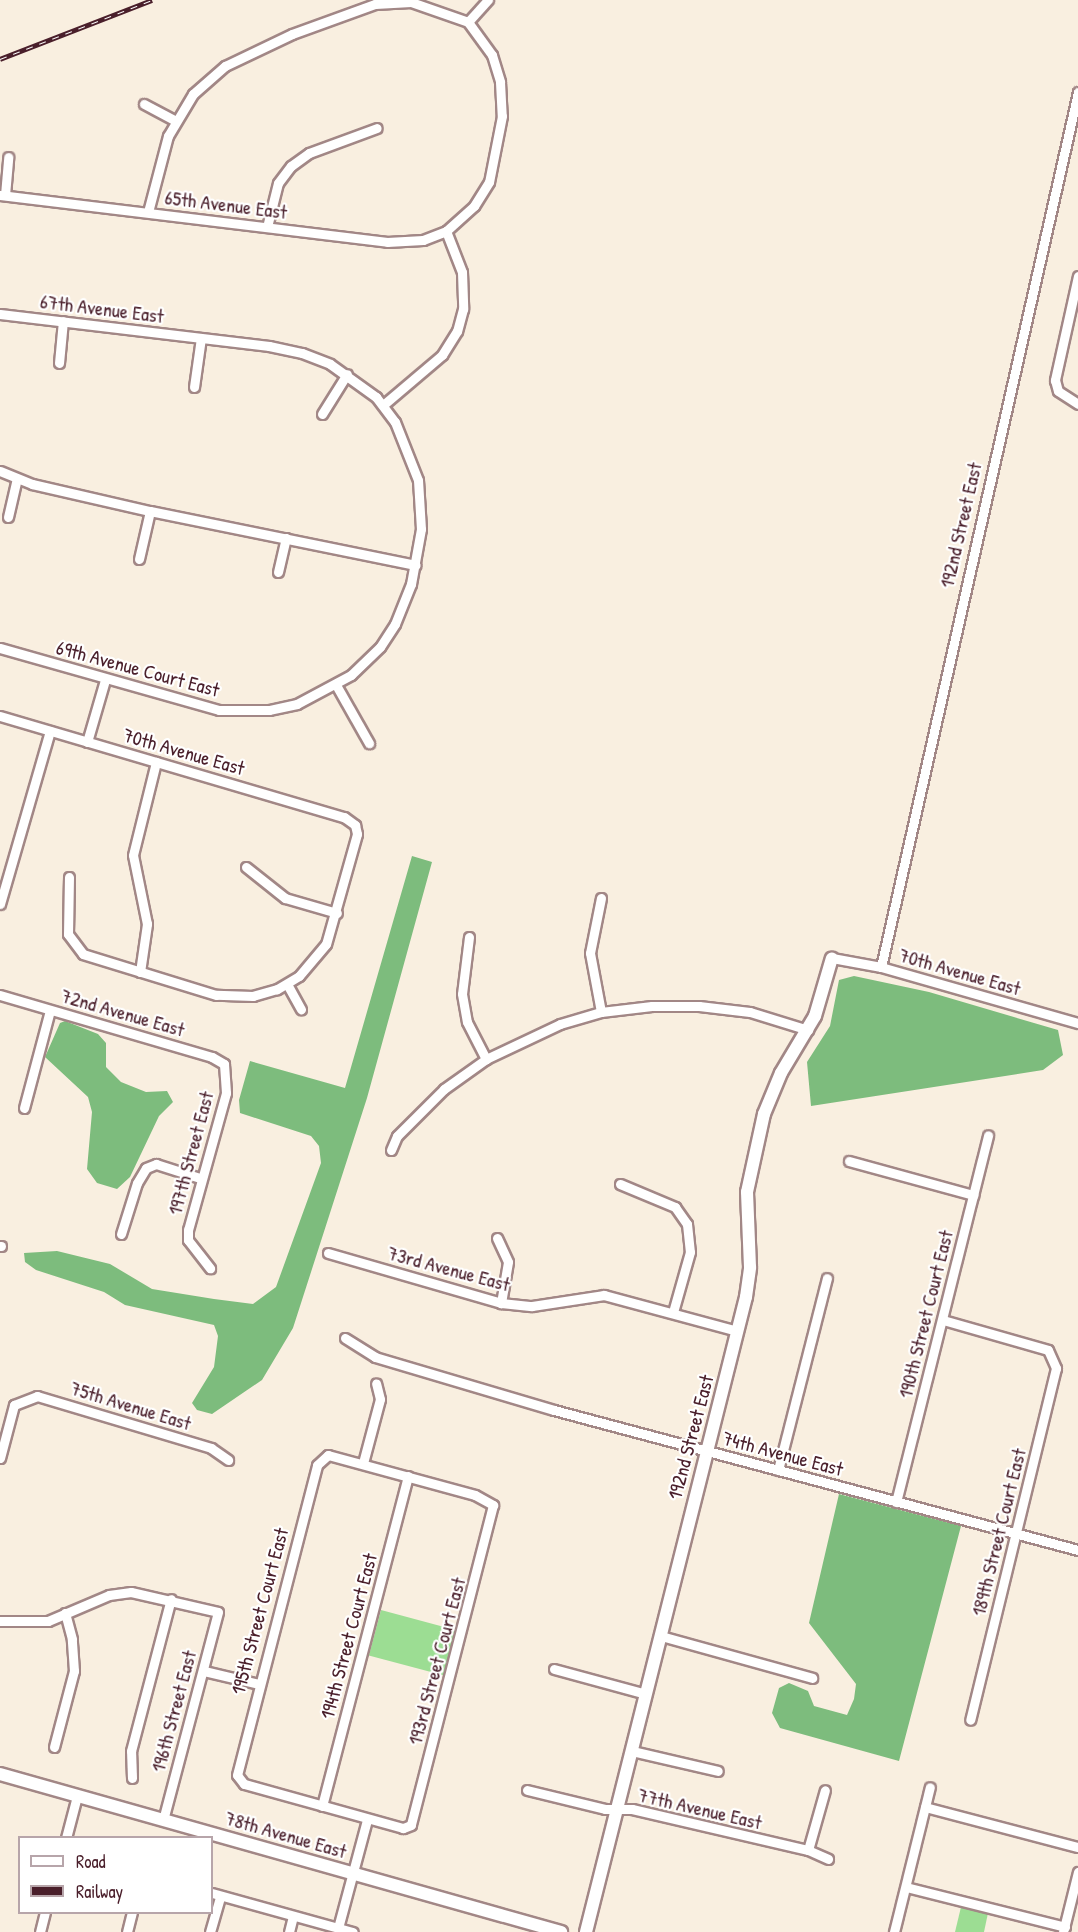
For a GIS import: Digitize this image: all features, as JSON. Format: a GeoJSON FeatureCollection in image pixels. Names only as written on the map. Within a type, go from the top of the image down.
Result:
{"type":"FeatureCollection","features":[{"type":"Feature","properties":{"kind":"street"},"geometry":{"type":"LineString","coordinates":[[468,22],[488,0]]}},
{"type":"Feature","properties":{"kind":"street"},"geometry":{"type":"LineString","coordinates":[[148,212],[160,155],[176,121],[194,94],[225,66],[292,34],[365,7],[411,2],[468,22],[492,56],[500,82],[502,116],[486,187],[467,214],[446,231],[464,285],[463,309],[457,331],[442,355],[383,405],[405,440],[418,480],[421,529],[416,565],[395,624],[361,667],[336,685],[369,743]]}},
{"type":"Feature","properties":{"kind":"street","name":"192nd Street East"},"geometry":{"type":"LineString","coordinates":[[881,967],[1078,92]]}},
{"type":"Feature","properties":{"kind":"street"},"geometry":{"type":"LineString","coordinates":[[144,104],[176,121]]}},
{"type":"Feature","properties":{"kind":"street"},"geometry":{"type":"LineString","coordinates":[[267,227],[278,183],[291,166],[309,153],[377,128]]}},
{"type":"Feature","properties":{"kind":"street"},"geometry":{"type":"LineString","coordinates":[[2,195],[8,157]]}},
{"type":"Feature","properties":{"kind":"street","name":"65th Avenue East"},"geometry":{"type":"LineString","coordinates":[[2,195],[387,242],[423,240],[446,231]]}},
{"type":"Feature","properties":{"kind":"street"},"geometry":{"type":"LineString","coordinates":[[1078,276],[1057,365],[1058,391],[1078,404]]}},
{"type":"Feature","properties":{"kind":"street","name":"67th Avenue East"},"geometry":{"type":"LineString","coordinates":[[0,314],[292,350],[347,374],[383,405]]}},
{"type":"Feature","properties":{"kind":"street"},"geometry":{"type":"LineString","coordinates":[[59,363],[63,321]]}},
{"type":"Feature","properties":{"kind":"street"},"geometry":{"type":"LineString","coordinates":[[194,387],[201,338]]}},
{"type":"Feature","properties":{"kind":"street"},"geometry":{"type":"LineString","coordinates":[[322,414],[347,374]]}},
{"type":"Feature","properties":{"kind":"street"},"geometry":{"type":"LineString","coordinates":[[0,471],[17,478],[150,511],[416,565]]}},
{"type":"Feature","properties":{"kind":"street"},"geometry":{"type":"LineString","coordinates":[[8,517],[17,478]]}},
{"type":"Feature","properties":{"kind":"street"},"geometry":{"type":"LineString","coordinates":[[139,559],[150,511]]}},
{"type":"Feature","properties":{"kind":"street"},"geometry":{"type":"LineString","coordinates":[[278,572],[286,538]]}},
{"type":"Feature","properties":{"kind":"street","name":"69th Avenue Court East"},"geometry":{"type":"LineString","coordinates":[[0,648],[198,706],[245,711],[297,704],[336,685]]}},
{"type":"Feature","properties":{"kind":"street"},"geometry":{"type":"LineString","coordinates":[[87,742],[105,680]]}},
{"type":"Feature","properties":{"kind":"street","name":"70th Avenue East"},"geometry":{"type":"LineString","coordinates":[[0,716],[350,819],[355,825],[357,834],[336,913]]}},
{"type":"Feature","properties":{"kind":"street"},"geometry":{"type":"LineString","coordinates":[[0,903],[50,731]]}},
{"type":"Feature","properties":{"kind":"street"},"geometry":{"type":"LineString","coordinates":[[140,972],[147,924],[133,855],[156,762]]}},
{"type":"Feature","properties":{"kind":"street"},"geometry":{"type":"LineString","coordinates":[[69,878],[67,923],[70,940],[83,954],[231,997],[262,994],[287,984],[309,967],[326,944],[336,913],[285,898],[246,867]]}},
{"type":"Feature","properties":{"kind":"street"},"geometry":{"type":"LineString","coordinates":[[601,898],[590,953],[601,1012]]}},
{"type":"Feature","properties":{"kind":"street"},"geometry":{"type":"LineString","coordinates":[[470,938],[462,994],[467,1022],[486,1059]]}},
{"type":"Feature","properties":{"kind":"street","name":"192nd Street East"},"geometry":{"type":"LineString","coordinates":[[586,1932],[738,1331],[750,1267],[746,1204],[750,1174],[771,1094],[808,1030],[832,958]]}},
{"type":"Feature","properties":{"kind":"street","name":"70th Avenue East"},"geometry":{"type":"LineString","coordinates":[[832,958],[881,967],[1078,1023]]}},
{"type":"Feature","properties":{"kind":"street"},"geometry":{"type":"LineString","coordinates":[[287,984],[302,1009]]}},
{"type":"Feature","properties":{"kind":"street","name":"72nd Avenue East"},"geometry":{"type":"LineString","coordinates":[[0,995],[212,1057],[224,1065],[228,1075]]}},
{"type":"Feature","properties":{"kind":"street"},"geometry":{"type":"LineString","coordinates":[[391,1150],[397,1136],[418,1112],[486,1059],[531,1035],[601,1012],[699,1006],[750,1012],[808,1030]]}},
{"type":"Feature","properties":{"kind":"street"},"geometry":{"type":"LineString","coordinates":[[24,1108],[50,1010]]}},
{"type":"Feature","properties":{"kind":"street","name":"197th Street East"},"geometry":{"type":"LineString","coordinates":[[210,1268],[188,1240],[200,1178],[226,1092],[228,1075]]}},
{"type":"Feature","properties":{"kind":"street","name":"190th Street Court East"},"geometry":{"type":"LineString","coordinates":[[896,1502],[988,1135]]}},
{"type":"Feature","properties":{"kind":"street"},"geometry":{"type":"LineString","coordinates":[[849,1161],[973,1195]]}},
{"type":"Feature","properties":{"kind":"street"},"geometry":{"type":"LineString","coordinates":[[121,1234],[144,1169],[156,1164],[200,1178]]}},
{"type":"Feature","properties":{"kind":"street"},"geometry":{"type":"LineString","coordinates":[[620,1184],[675,1207],[687,1224],[690,1252],[673,1312]]}},
{"type":"Feature","properties":{"kind":"street"},"geometry":{"type":"LineString","coordinates":[[497,1238],[508,1262],[501,1303]]}},
{"type":"Feature","properties":{"kind":"street","name":"73rd Avenue East"},"geometry":{"type":"LineString","coordinates":[[328,1253],[501,1303],[532,1306],[604,1295],[738,1331]]}},
{"type":"Feature","properties":{"kind":"street"},"geometry":{"type":"LineString","coordinates":[[778,1470],[827,1278]]}},
{"type":"Feature","properties":{"kind":"street","name":"189th Street Court East"},"geometry":{"type":"LineString","coordinates":[[943,1320],[1051,1353],[1054,1378],[970,1720]]}},
{"type":"Feature","properties":{"kind":"street","name":"74th Avenue East"},"geometry":{"type":"LineString","coordinates":[[345,1338],[375,1357],[707,1452],[1078,1550]]}},
{"type":"Feature","properties":{"kind":"street"},"geometry":{"type":"LineString","coordinates":[[376,1383],[380,1400],[363,1463],[408,1476]]}},
{"type":"Feature","properties":{"kind":"street","name":"75th Avenue East"},"geometry":{"type":"LineString","coordinates":[[0,1458],[9,1416],[20,1401],[37,1396],[211,1448],[228,1460]]}},
{"type":"Feature","properties":{"kind":"street","name":"195th Street Court East"},"geometry":{"type":"LineString","coordinates":[[322,1806],[244,1784],[238,1778],[237,1767],[317,1465],[324,1456],[363,1463]]}},
{"type":"Feature","properties":{"kind":"street","name":"193rd Street Court East"},"geometry":{"type":"LineString","coordinates":[[368,1820],[398,1827],[411,1825],[493,1505],[476,1495],[408,1476]]}},
{"type":"Feature","properties":{"kind":"street","name":"194th Street Court East"},"geometry":{"type":"LineString","coordinates":[[322,1806],[408,1476]]}},
{"type":"Feature","properties":{"kind":"street"},"geometry":{"type":"LineString","coordinates":[[0,1621],[32,1623],[65,1613],[109,1595],[131,1592],[171,1599],[131,1751],[132,1778]]}},
{"type":"Feature","properties":{"kind":"street","name":"196th Street East"},"geometry":{"type":"LineString","coordinates":[[163,1820],[218,1612],[171,1599]]}},
{"type":"Feature","properties":{"kind":"street"},"geometry":{"type":"LineString","coordinates":[[54,1747],[74,1671],[72,1639],[65,1613]]}},
{"type":"Feature","properties":{"kind":"street"},"geometry":{"type":"LineString","coordinates":[[661,1636],[812,1678]]}},
{"type":"Feature","properties":{"kind":"street"},"geometry":{"type":"LineString","coordinates":[[554,1669],[646,1694]]}},
{"type":"Feature","properties":{"kind":"street"},"geometry":{"type":"LineString","coordinates":[[204,1671],[259,1684]]}},
{"type":"Feature","properties":{"kind":"street"},"geometry":{"type":"LineString","coordinates":[[632,1751],[718,1771]]}},
{"type":"Feature","properties":{"kind":"street","name":"78th Avenue East"},"geometry":{"type":"LineString","coordinates":[[0,1774],[561,1932]]}},
{"type":"Feature","properties":{"kind":"street"},"geometry":{"type":"LineString","coordinates":[[894,1932],[930,1788]]}},
{"type":"Feature","properties":{"kind":"street","name":"77th Avenue East"},"geometry":{"type":"LineString","coordinates":[[526,1790],[616,1810],[632,1809],[808,1850],[828,1859]]}},
{"type":"Feature","properties":{"kind":"street"},"geometry":{"type":"LineString","coordinates":[[808,1850],[825,1790]]}},
{"type":"Feature","properties":{"kind":"street"},"geometry":{"type":"LineString","coordinates":[[67,1836],[77,1796]]}},
{"type":"Feature","properties":{"kind":"street"},"geometry":{"type":"LineString","coordinates":[[322,1806],[368,1820],[338,1928]]}},
{"type":"Feature","properties":{"kind":"street"},"geometry":{"type":"LineString","coordinates":[[925,1807],[1078,1847]]}},
{"type":"Feature","properties":{"kind":"street"},"geometry":{"type":"LineString","coordinates":[[906,1887],[1064,1929],[1078,1872]]}},
{"type":"Feature","properties":{"kind":"street"},"geometry":{"type":"LineString","coordinates":[[213,1913],[216,1894],[352,1932]]}},
{"type":"Feature","properties":{"kind":"street"},"geometry":{"type":"LineString","coordinates":[[40,1932],[44,1914]]}},
{"type":"Feature","properties":{"kind":"street"},"geometry":{"type":"LineString","coordinates":[[126,1932],[131,1914]]}},
{"type":"Feature","properties":{"kind":"street"},"geometry":{"type":"LineString","coordinates":[[210,1932],[213,1914]]}},
{"type":"Feature","properties":{"kind":"street"},"geometry":{"type":"LineString","coordinates":[[289,1932],[293,1916]]}},
{"type":"Feature","properties":{"kind":"green space"},"geometry":{"type":"Polygon","coordinates":[[[412,856],[432,862],[367,1098],[293,1328],[262,1380],[212,1414],[197,1410],[192,1403],[214,1367],[218,1336],[214,1325],[125,1305],[104,1292],[36,1270],[25,1262],[24,1253],[57,1251],[110,1264],[152,1289],[214,1299],[253,1304],[276,1287],[321,1163],[319,1146],[311,1136],[240,1113],[239,1100],[250,1061],[345,1088],[412,856]]]}},
{"type":"Feature","properties":{"kind":"green space"},"geometry":{"type":"Polygon","coordinates":[[[854,976],[929,992],[1058,1030],[1063,1055],[1043,1070],[811,1106],[807,1062],[830,1026],[839,980],[854,976]]]}},
{"type":"Feature","properties":{"kind":"green space"},"geometry":{"type":"Polygon","coordinates":[[[65,1021],[98,1034],[106,1043],[106,1067],[121,1082],[146,1092],[167,1091],[173,1102],[159,1116],[130,1177],[117,1189],[97,1183],[87,1169],[92,1112],[88,1097],[45,1057],[60,1023],[65,1021]]]}},
{"type":"Feature","properties":{"kind":"green space"},"geometry":{"type":"Polygon","coordinates":[[[839,1494],[961,1526],[899,1761],[780,1728],[772,1713],[779,1688],[789,1683],[808,1691],[814,1706],[847,1715],[854,1699],[856,1684],[809,1623],[839,1494]]]}},
{"type":"Feature","properties":{"kind":"green space"},"geometry":{"type":"Polygon","coordinates":[[[381,1610],[455,1630],[443,1675],[369,1655],[381,1610]]]}},
{"type":"Feature","properties":{"kind":"green space"},"geometry":{"type":"Polygon","coordinates":[[[961,1907],[988,1913],[984,1932],[955,1932],[961,1907]]]}},
{"type":"Feature","properties":{"kind":"railway"},"geometry":{"type":"LineString","coordinates":[[0,59],[152,0]]}}]}
